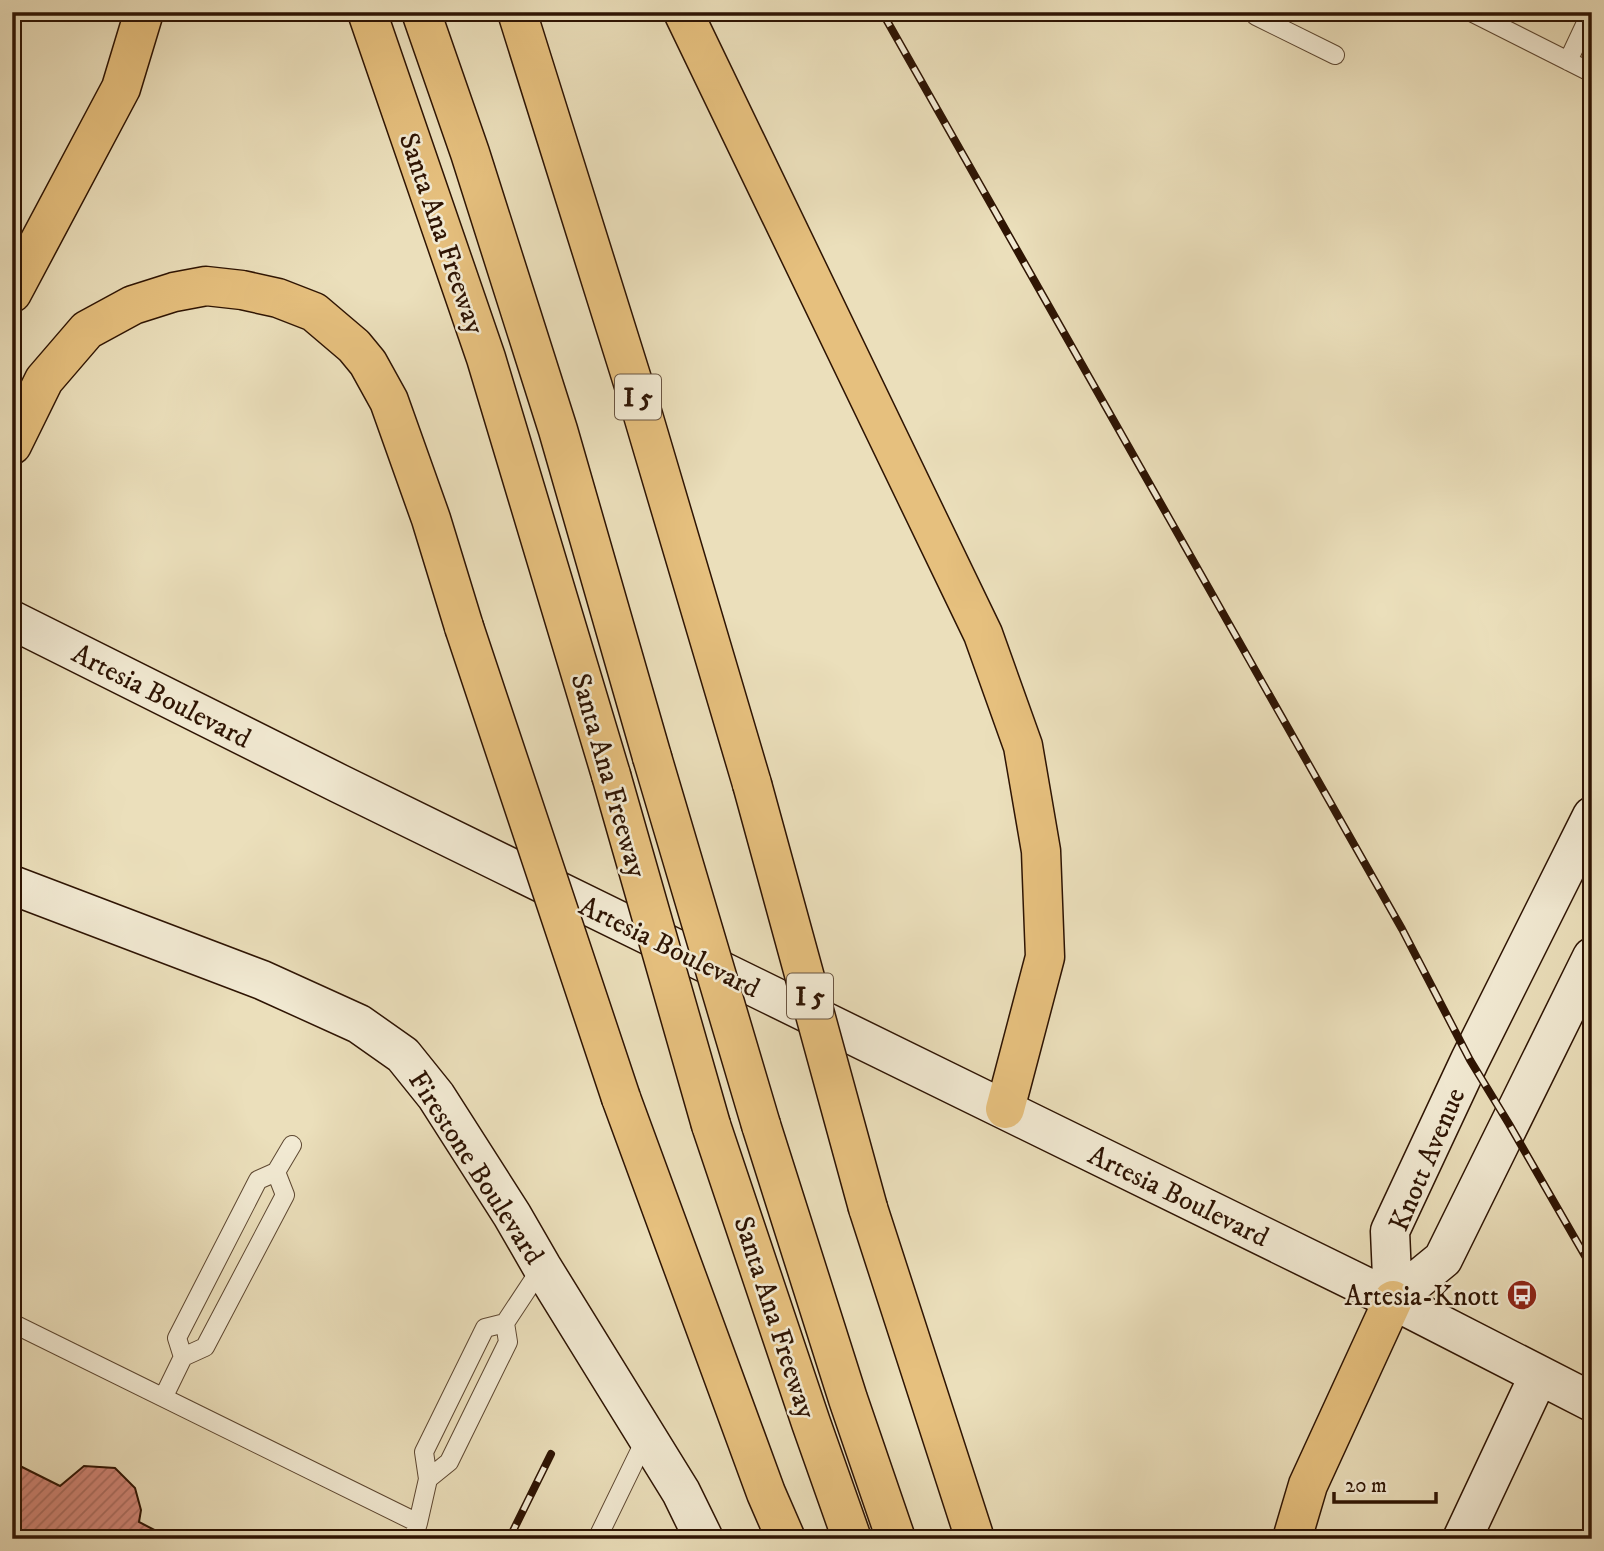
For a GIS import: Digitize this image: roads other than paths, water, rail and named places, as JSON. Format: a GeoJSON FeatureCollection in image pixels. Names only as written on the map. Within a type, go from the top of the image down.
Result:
{"type":"FeatureCollection","features":[{"type":"Feature","properties":{"kind":"highway"},"geometry":{"type":"LineString","coordinates":[[12,293],[121,88],[144,12]]}},
{"type":"Feature","properties":{"kind":"highway","name":"Santa Ana Freeway"},"geometry":{"type":"LineString","coordinates":[[367,12],[486,358],[611,775],[711,1125],[852,1539]]}},
{"type":"Feature","properties":{"kind":"highway"},"geometry":{"type":"LineString","coordinates":[[421,12],[470,153],[554,417],[761,1125],[848,1399],[896,1539]]}},
{"type":"Feature","properties":{"kind":"highway","name":"I 5"},"geometry":{"type":"LineString","coordinates":[[517,12],[640,405],[752,784],[868,1208],[975,1539]]}},
{"type":"Feature","properties":{"kind":"highway"},"geometry":{"type":"LineString","coordinates":[[683,12],[983,634],[1023,746],[1041,851],[1045,957],[1005,1109]]}},
{"type":"Feature","properties":{"kind":"highway"},"geometry":{"type":"LineString","coordinates":[[12,445],[44,380],[87,330],[133,305],[174,292],[206,286],[278,298],[314,312],[354,346],[368,363],[389,401],[431,519],[621,1098],[766,1493],[786,1539]]}},
{"type":"Feature","properties":{"kind":"highway"},"geometry":{"type":"LineString","coordinates":[[1293,1539],[1308,1485],[1393,1300]]}},
{"type":"Feature","properties":{"kind":"main road","name":"Artesia Boulevard"},"geometry":{"type":"LineString","coordinates":[[12,620],[350,789],[1393,1300],[1592,1402]]}},
{"type":"Feature","properties":{"kind":"main road","name":"Knott Avenue"},"geometry":{"type":"LineString","coordinates":[[1393,1300],[1390,1231],[1469,1060],[1592,816]]}},
{"type":"Feature","properties":{"kind":"main road","name":"Firestone Boulevard"},"geometry":{"type":"LineString","coordinates":[[12,885],[261,980],[359,1024],[403,1055],[436,1096],[512,1215],[681,1492],[704,1539]]}},
{"type":"Feature","properties":{"kind":"main road","name":"Knott Avenue"},"geometry":{"type":"LineString","coordinates":[[1393,1300],[1443,1259],[1592,957]]}},
{"type":"Feature","properties":{"kind":"main road"},"geometry":{"type":"LineString","coordinates":[[1462,1539],[1539,1375]]}},
{"type":"Feature","properties":{"kind":"lane"},"geometry":{"type":"LineString","coordinates":[[1471,12],[1592,73]]}},
{"type":"Feature","properties":{"kind":"lane"},"geometry":{"type":"LineString","coordinates":[[1568,61],[1591,12]]}},
{"type":"Feature","properties":{"kind":"lane"},"geometry":{"type":"LineString","coordinates":[[1256,16],[1335,55]]}},
{"type":"Feature","properties":{"kind":"lane"},"geometry":{"type":"LineString","coordinates":[[183,1357],[177,1338],[258,1180],[276,1172],[292,1145]]}},
{"type":"Feature","properties":{"kind":"lane"},"geometry":{"type":"LineString","coordinates":[[164,1396],[183,1357],[205,1347],[285,1195],[276,1172]]}},
{"type":"Feature","properties":{"kind":"lane"},"geometry":{"type":"LineString","coordinates":[[428,1479],[449,1462],[508,1342],[505,1323],[542,1267]]}},
{"type":"Feature","properties":{"kind":"lane"},"geometry":{"type":"LineString","coordinates":[[12,1323],[164,1396],[415,1531],[428,1479],[424,1452],[485,1328],[505,1323]]}},
{"type":"Feature","properties":{"kind":"lane"},"geometry":{"type":"LineString","coordinates":[[597,1539],[647,1436]]}},
{"type":"Feature","properties":{"kind":"railway"},"geometry":{"type":"LineString","coordinates":[[882,12],[1402,929],[1470,1060],[1592,1268]]}},
{"type":"Feature","properties":{"kind":"railway"},"geometry":{"type":"LineString","coordinates":[[509,1539],[551,1454]]}},
{"type":"Feature","properties":{"kind":"place","name":"Artesia-Knott"},"geometry":{"type":"Point","coordinates":[1522,1295]}}]}
